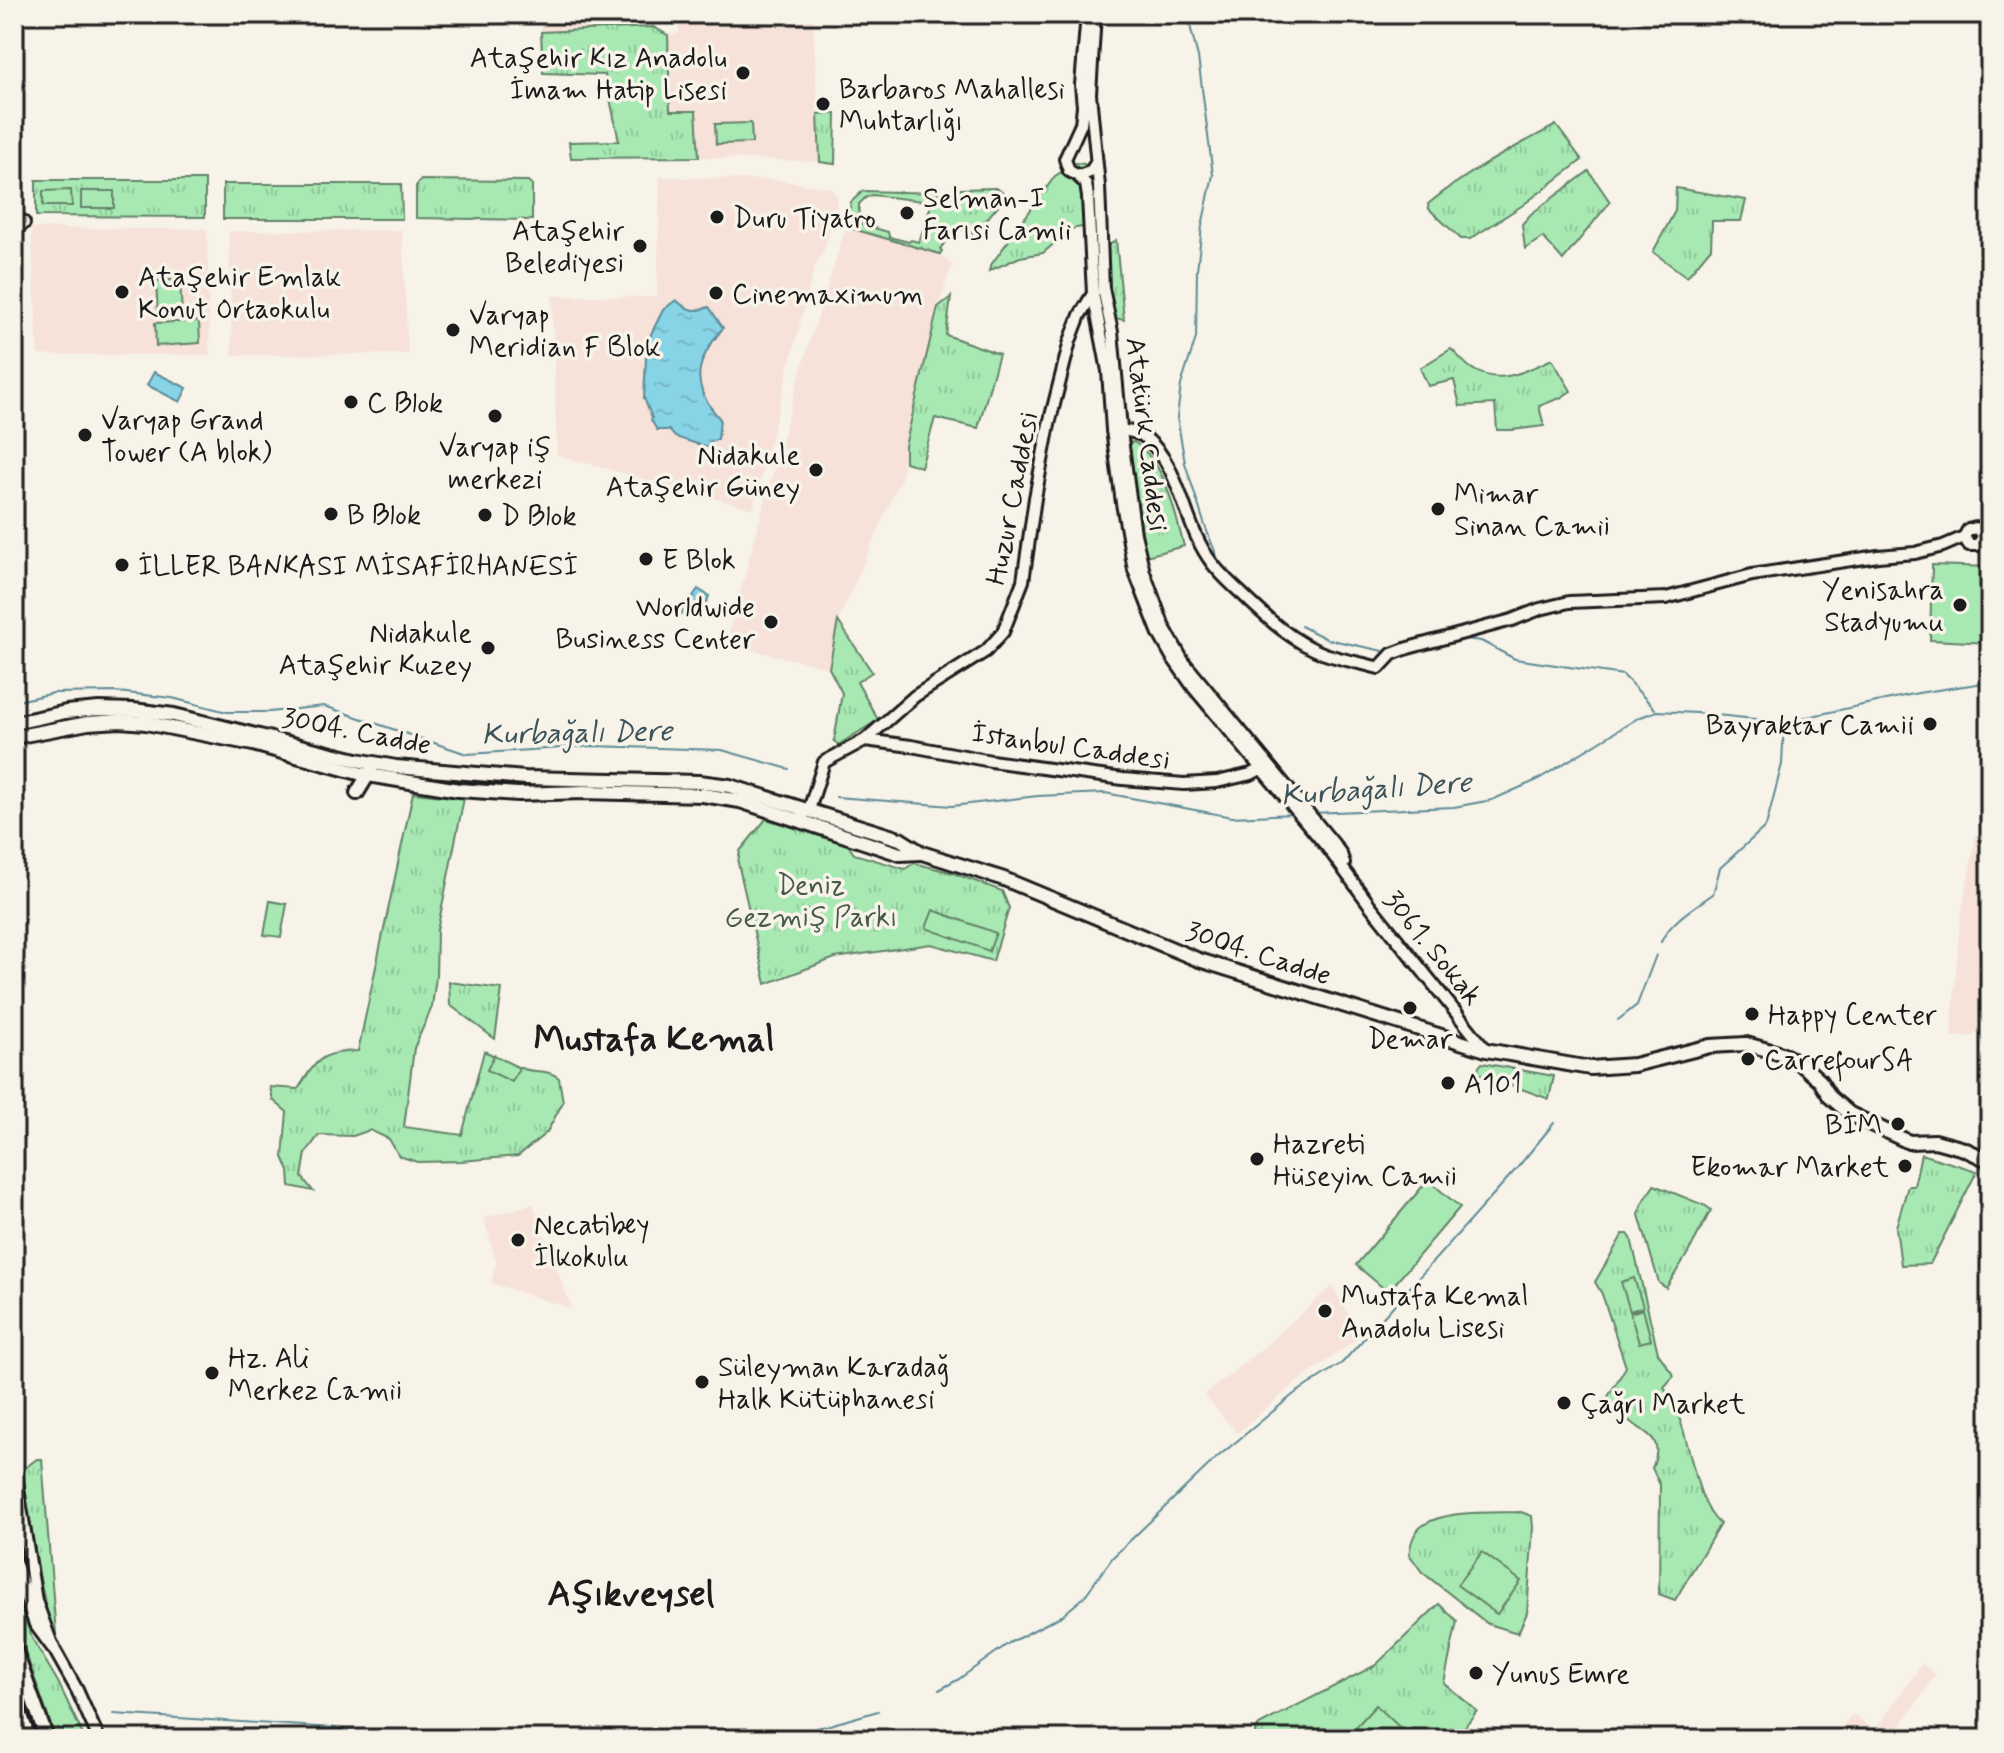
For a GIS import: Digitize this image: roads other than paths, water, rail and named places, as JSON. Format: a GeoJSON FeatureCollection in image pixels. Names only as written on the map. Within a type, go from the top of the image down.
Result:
{"type":"FeatureCollection","features":[{"type":"Feature","properties":{"kind":"main road"},"geometry":{"type":"LineString","coordinates":[[1068,151],[1076,144],[1087,145],[1094,152],[1096,161],[1090,172],[1077,175],[1066,167],[1065,159],[1068,151],[1081,124],[1087,14]]}},
{"type":"Feature","properties":{"kind":"main road","name":"Atatürk Caddesi"},"geometry":{"type":"LineString","coordinates":[[1095,14],[1090,94],[1099,186],[1098,290]]}},
{"type":"Feature","properties":{"kind":"main road"},"geometry":{"type":"LineString","coordinates":[[14,109],[14,122]]}},
{"type":"Feature","properties":{"kind":"main road","name":"Atatürk Caddesi"},"geometry":{"type":"LineString","coordinates":[[1077,175],[1086,184],[1088,197],[1117,430],[1122,503],[1159,634],[1172,657],[1304,813]]}},
{"type":"Feature","properties":{"kind":"main road","name":"Huzur Caddesi"},"geometry":{"type":"LineString","coordinates":[[809,810],[824,762],[865,740],[915,696],[986,651],[1003,632],[1023,581],[1049,424],[1070,341],[1080,315],[1098,290]]}},
{"type":"Feature","properties":{"kind":"main road"},"geometry":{"type":"LineString","coordinates":[[1117,430],[1146,438],[1163,459],[1174,478],[1193,532],[1211,562],[1273,624],[1324,653],[1379,668],[1392,654],[1408,648],[1569,602],[1666,598],[1752,575],[1915,553],[1964,537],[1972,528],[1980,530],[1986,538]]}},
{"type":"Feature","properties":{"kind":"main road","name":"3004. Cadde"},"geometry":{"type":"LineString","coordinates":[[14,723],[99,709],[174,715],[357,760],[374,773]]}},
{"type":"Feature","properties":{"kind":"main road","name":"3004. Cadde"},"geometry":{"type":"LineString","coordinates":[[14,737],[88,723],[146,723],[253,744],[340,769],[459,790],[518,794],[598,792],[703,795],[740,801],[900,854],[922,853]]}},
{"type":"Feature","properties":{"kind":"main road","name":"İstanbul Caddesi"},"geometry":{"type":"LineString","coordinates":[[865,740],[991,761],[1184,784],[1217,782],[1251,774],[1265,766]]}},
{"type":"Feature","properties":{"kind":"main road","name":"3004. Cadde"},"geometry":{"type":"LineString","coordinates":[[374,773],[387,759],[436,766],[443,772],[525,778],[699,782],[730,786],[900,839],[922,853],[1004,879],[1199,960],[1486,1050],[1590,1068],[1634,1065],[1710,1046],[1746,1044],[1782,1054],[1800,1063],[1850,1114],[1878,1129],[1909,1142],[1935,1141],[1964,1149],[1990,1161]]}},
{"type":"Feature","properties":{"kind":"main road"},"geometry":{"type":"LineString","coordinates":[[340,769],[355,781],[357,793],[374,782],[374,773]]}},
{"type":"Feature","properties":{"kind":"main road"},"geometry":{"type":"LineString","coordinates":[[797,820],[809,810]]}},
{"type":"Feature","properties":{"kind":"main road","name":"3061. Sokak"},"geometry":{"type":"LineString","coordinates":[[1304,813],[1369,904],[1486,1050]]}},
{"type":"Feature","properties":{"kind":"main road"},"geometry":{"type":"LineString","coordinates":[[14,1463],[36,1601],[53,1647]]}},
{"type":"Feature","properties":{"kind":"main road"},"geometry":{"type":"LineString","coordinates":[[14,1562],[36,1624],[77,1690],[99,1739]]}},
{"type":"Feature","properties":{"kind":"main road"},"geometry":{"type":"LineString","coordinates":[[14,1647],[47,1739]]}},
{"type":"Feature","properties":{"kind":"main road"},"geometry":{"type":"LineString","coordinates":[[14,1695],[29,1739]]}},
{"type":"Feature","properties":{"kind":"water"},"geometry":{"type":"Polygon","coordinates":[[[676,300],[691,310],[709,307],[723,328],[706,352],[699,373],[703,395],[720,419],[718,439],[707,447],[675,437],[669,430],[657,430],[644,398],[651,334],[663,310],[676,300]]]}},
{"type":"Feature","properties":{"kind":"water"},"geometry":{"type":"Polygon","coordinates":[[[154,372],[187,388],[180,402],[147,385],[154,372]]]}},
{"type":"Feature","properties":{"kind":"water"},"geometry":{"type":"Polygon","coordinates":[[[698,589],[709,596],[702,617],[680,614],[698,589]]]}},
{"type":"Feature","properties":{"kind":"waterway"},"geometry":{"type":"LineString","coordinates":[[1187,14],[1198,57],[1213,175],[1197,270],[1196,338],[1181,385],[1177,417],[1185,463],[1218,559]]}},
{"type":"Feature","properties":{"kind":"waterway"},"geometry":{"type":"LineString","coordinates":[[1301,626],[1327,639],[1383,651]]}},
{"type":"Feature","properties":{"kind":"waterway"},"geometry":{"type":"LineString","coordinates":[[1408,653],[1465,639],[1481,641],[1515,659],[1623,675],[1655,709]]}},
{"type":"Feature","properties":{"kind":"waterway","name":"Kurbağalı Dere"},"geometry":{"type":"LineString","coordinates":[[1312,813],[1454,807],[1492,800],[1537,780],[1638,718],[1657,711],[1784,722],[1918,693],[1990,682]]}},
{"type":"Feature","properties":{"kind":"waterway","name":"Kurbağalı Dere"},"geometry":{"type":"LineString","coordinates":[[14,702],[53,693],[117,692],[172,698],[227,712],[269,712],[324,706],[467,754],[593,746],[722,750],[789,769]]}},
{"type":"Feature","properties":{"kind":"waterway"},"geometry":{"type":"LineString","coordinates":[[1661,942],[1677,921],[1713,894],[1720,868],[1766,826],[1782,764],[1784,722]]}},
{"type":"Feature","properties":{"kind":"waterway","name":"Kurbağalı Dere"},"geometry":{"type":"LineString","coordinates":[[836,797],[952,806],[1038,796],[1105,793],[1232,817],[1294,814]]}},
{"type":"Feature","properties":{"kind":"waterway"},"geometry":{"type":"LineString","coordinates":[[1618,1020],[1637,1005],[1656,955]]}},
{"type":"Feature","properties":{"kind":"waterway"},"geometry":{"type":"LineString","coordinates":[[939,1690],[1009,1643],[1063,1615],[1084,1597],[1113,1557],[1214,1460],[1294,1394],[1342,1363],[1554,1123]]}},
{"type":"Feature","properties":{"kind":"waterway"},"geometry":{"type":"LineString","coordinates":[[764,1739],[878,1711]]}},
{"type":"Feature","properties":{"kind":"waterway"},"geometry":{"type":"LineString","coordinates":[[114,1714],[334,1728],[405,1739]]}},
{"type":"Feature","properties":{"kind":"place","name":"Ataşehir Kız Anadolu İmam Hatip Lisesi"},"geometry":{"type":"Point","coordinates":[743,73]}},
{"type":"Feature","properties":{"kind":"place","name":"Barbaros Mahallesi Muhtarlığı"},"geometry":{"type":"Point","coordinates":[823,104]}},
{"type":"Feature","properties":{"kind":"place","name":"Selman-I Farısi Camii"},"geometry":{"type":"Point","coordinates":[907,213]}},
{"type":"Feature","properties":{"kind":"place","name":"Duru Tiyatro"},"geometry":{"type":"Point","coordinates":[717,217]}},
{"type":"Feature","properties":{"kind":"place","name":"Ataşehir Belediyesi"},"geometry":{"type":"Point","coordinates":[640,246]}},
{"type":"Feature","properties":{"kind":"place","name":"Ataşehir Emlak Konut Ortaokulu"},"geometry":{"type":"Point","coordinates":[122,292]}},
{"type":"Feature","properties":{"kind":"place","name":"Cinemaximum"},"geometry":{"type":"Point","coordinates":[716,293]}},
{"type":"Feature","properties":{"kind":"place","name":"Varyap Meridian F Blok"},"geometry":{"type":"Point","coordinates":[453,330]}},
{"type":"Feature","properties":{"kind":"place","name":"C Blok"},"geometry":{"type":"Point","coordinates":[351,402]}},
{"type":"Feature","properties":{"kind":"place","name":"Varyap iş merkezi"},"geometry":{"type":"Point","coordinates":[495,416]}},
{"type":"Feature","properties":{"kind":"place","name":"Varyap Grand Tower (A blok)"},"geometry":{"type":"Point","coordinates":[85,435]}},
{"type":"Feature","properties":{"kind":"place","name":"Nidakule Ataşehir Güney"},"geometry":{"type":"Point","coordinates":[816,470]}},
{"type":"Feature","properties":{"kind":"place","name":"Mimar Sinan Camii"},"geometry":{"type":"Point","coordinates":[1438,509]}},
{"type":"Feature","properties":{"kind":"place","name":"B Blok"},"geometry":{"type":"Point","coordinates":[331,514]}},
{"type":"Feature","properties":{"kind":"place","name":"D Blok"},"geometry":{"type":"Point","coordinates":[485,515]}},
{"type":"Feature","properties":{"kind":"place","name":"E Blok"},"geometry":{"type":"Point","coordinates":[646,559]}},
{"type":"Feature","properties":{"kind":"place","name":"İLLER BANKASI MİSAFİRHANESİ"},"geometry":{"type":"Point","coordinates":[122,565]}},
{"type":"Feature","properties":{"kind":"place","name":"Yenisahra Stadyumu"},"geometry":{"type":"Point","coordinates":[1960,605]}},
{"type":"Feature","properties":{"kind":"place","name":"Worldwide Business Center"},"geometry":{"type":"Point","coordinates":[771,622]}},
{"type":"Feature","properties":{"kind":"place","name":"Nidakule Ataşehir Kuzey"},"geometry":{"type":"Point","coordinates":[488,648]}},
{"type":"Feature","properties":{"kind":"place","name":"Bayraktar Camii"},"geometry":{"type":"Point","coordinates":[1930,724]}},
{"type":"Feature","properties":{"kind":"place","name":"Demar"},"geometry":{"type":"Point","coordinates":[1410,1008]}},
{"type":"Feature","properties":{"kind":"place","name":"Happy Center"},"geometry":{"type":"Point","coordinates":[1752,1014]}},
{"type":"Feature","properties":{"kind":"place","name":"CarrefourSA"},"geometry":{"type":"Point","coordinates":[1748,1059]}},
{"type":"Feature","properties":{"kind":"place","name":"A101"},"geometry":{"type":"Point","coordinates":[1448,1083]}},
{"type":"Feature","properties":{"kind":"place","name":"BİM"},"geometry":{"type":"Point","coordinates":[1898,1124]}},
{"type":"Feature","properties":{"kind":"place","name":"Hazreti Hüseyin Camii"},"geometry":{"type":"Point","coordinates":[1257,1159]}},
{"type":"Feature","properties":{"kind":"place","name":"Ekomar Market"},"geometry":{"type":"Point","coordinates":[1905,1166]}},
{"type":"Feature","properties":{"kind":"place","name":"Necatibey İlkokulu"},"geometry":{"type":"Point","coordinates":[518,1240]}},
{"type":"Feature","properties":{"kind":"place","name":"Mustafa Kemal Anadolu Lisesi"},"geometry":{"type":"Point","coordinates":[1325,1311]}},
{"type":"Feature","properties":{"kind":"place","name":"Hz. Ali Merkez Camii"},"geometry":{"type":"Point","coordinates":[212,1373]}},
{"type":"Feature","properties":{"kind":"place","name":"Süleyman Karadağ Halk Kütüphanesi"},"geometry":{"type":"Point","coordinates":[702,1382]}},
{"type":"Feature","properties":{"kind":"place","name":"Çağrı Market"},"geometry":{"type":"Point","coordinates":[1564,1403]}},
{"type":"Feature","properties":{"kind":"place","name":"Yunus Emre"},"geometry":{"type":"Point","coordinates":[1476,1673]}},
{"type":"Feature","properties":{"kind":"district","name":"Mustafa Kemal"},"geometry":{"type":"Point","coordinates":[654,1037]}},
{"type":"Feature","properties":{"kind":"district","name":"Aşıkveysel"},"geometry":{"type":"Point","coordinates":[631,1592]}},
{"type":"Feature","properties":{"kind":"park label","name":"Deniz Gezmiş Parkı"},"geometry":{"type":"Point","coordinates":[811,900]}}]}
